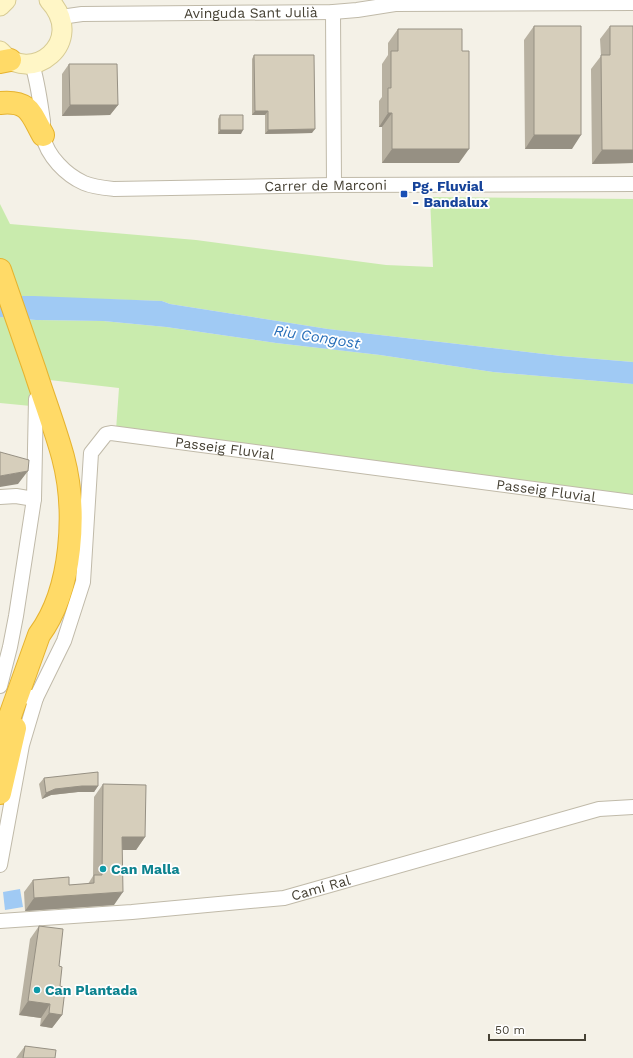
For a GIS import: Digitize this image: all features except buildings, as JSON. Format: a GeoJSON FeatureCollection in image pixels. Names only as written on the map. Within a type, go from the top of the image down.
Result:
{"type":"FeatureCollection","features":[{"type":"Feature","properties":{"kind":"highway"},"geometry":{"type":"LineString","coordinates":[[0,103],[12,103],[28,109],[33,115],[43,136]]}},
{"type":"Feature","properties":{"kind":"highway"},"geometry":{"type":"LineString","coordinates":[[0,270],[53,424],[64,466],[68,492],[70,530],[65,571],[59,594],[48,622],[39,635],[0,744]]}},
{"type":"Feature","properties":{"kind":"highway"},"geometry":{"type":"LineString","coordinates":[[0,793],[15,730],[30,697],[46,637],[48,622]]}},
{"type":"Feature","properties":{"kind":"street"},"geometry":{"type":"LineString","coordinates":[[0,6],[6,0]]}},
{"type":"Feature","properties":{"kind":"street"},"geometry":{"type":"LineString","coordinates":[[3,58],[17,63],[32,64],[49,57],[58,47],[63,25],[56,8],[49,0]]}},
{"type":"Feature","properties":{"kind":"street","name":"Avinguda Sant Julià"},"geometry":{"type":"LineString","coordinates":[[61,17],[82,14],[333,12],[358,5],[395,4],[633,3]]}},
{"type":"Feature","properties":{"kind":"street"},"geometry":{"type":"LineString","coordinates":[[333,12],[334,185]]}},
{"type":"Feature","properties":{"kind":"street"},"geometry":{"type":"LineString","coordinates":[[32,64],[38,85],[43,136]]}},
{"type":"Feature","properties":{"kind":"street","name":"Carrer de Marconi"},"geometry":{"type":"LineString","coordinates":[[43,136],[54,159],[63,169],[74,178],[85,184],[99,188],[334,185],[633,184]]}},
{"type":"Feature","properties":{"kind":"street"},"geometry":{"type":"LineString","coordinates":[[0,686],[16,616],[34,499],[36,399]]}},
{"type":"Feature","properties":{"kind":"street","name":"Passeig Fluvial"},"geometry":{"type":"LineString","coordinates":[[30,697],[64,641],[83,582],[90,453],[106,434],[111,433],[633,502]]}},
{"type":"Feature","properties":{"kind":"street"},"geometry":{"type":"LineString","coordinates":[[0,497],[16,496],[34,499]]}},
{"type":"Feature","properties":{"kind":"street"},"geometry":{"type":"LineString","coordinates":[[0,865],[30,697]]}},
{"type":"Feature","properties":{"kind":"street","name":"Camí Ral"},"geometry":{"type":"LineString","coordinates":[[0,921],[132,912],[284,898],[599,809],[633,807]]}},
{"type":"Feature","properties":{"kind":"green space"},"geometry":{"type":"Polygon","coordinates":[[[430,197],[633,199],[633,362],[561,356],[328,329],[170,304],[162,301],[0,296],[0,204],[10,224],[196,240],[386,265],[433,267],[430,197]]]}},
{"type":"Feature","properties":{"kind":"green space"},"geometry":{"type":"Polygon","coordinates":[[[0,317],[36,320],[103,321],[166,327],[276,343],[380,355],[493,372],[633,384],[633,498],[116,430],[119,388],[32,378],[31,406],[0,403],[0,317]]]}},
{"type":"Feature","properties":{"kind":"water","name":"Riu Congost"},"geometry":{"type":"Polygon","coordinates":[[[0,296],[162,301],[170,304],[328,329],[561,356],[633,362],[633,384],[493,372],[380,355],[276,343],[166,327],[103,321],[36,320],[0,317],[0,296]]]}},
{"type":"Feature","properties":{"kind":"water"},"geometry":{"type":"Polygon","coordinates":[[[20,889],[23,907],[5,910],[3,892],[20,889]]]}},
{"type":"Feature","properties":{"kind":"place","name":"Pg. Fluvial - Bandalux"},"geometry":{"type":"Point","coordinates":[404,194]}},
{"type":"Feature","properties":{"kind":"place","name":"Can Malla"},"geometry":{"type":"Point","coordinates":[103,869]}},
{"type":"Feature","properties":{"kind":"place","name":"Can Plantada"},"geometry":{"type":"Point","coordinates":[37,990]}}]}
